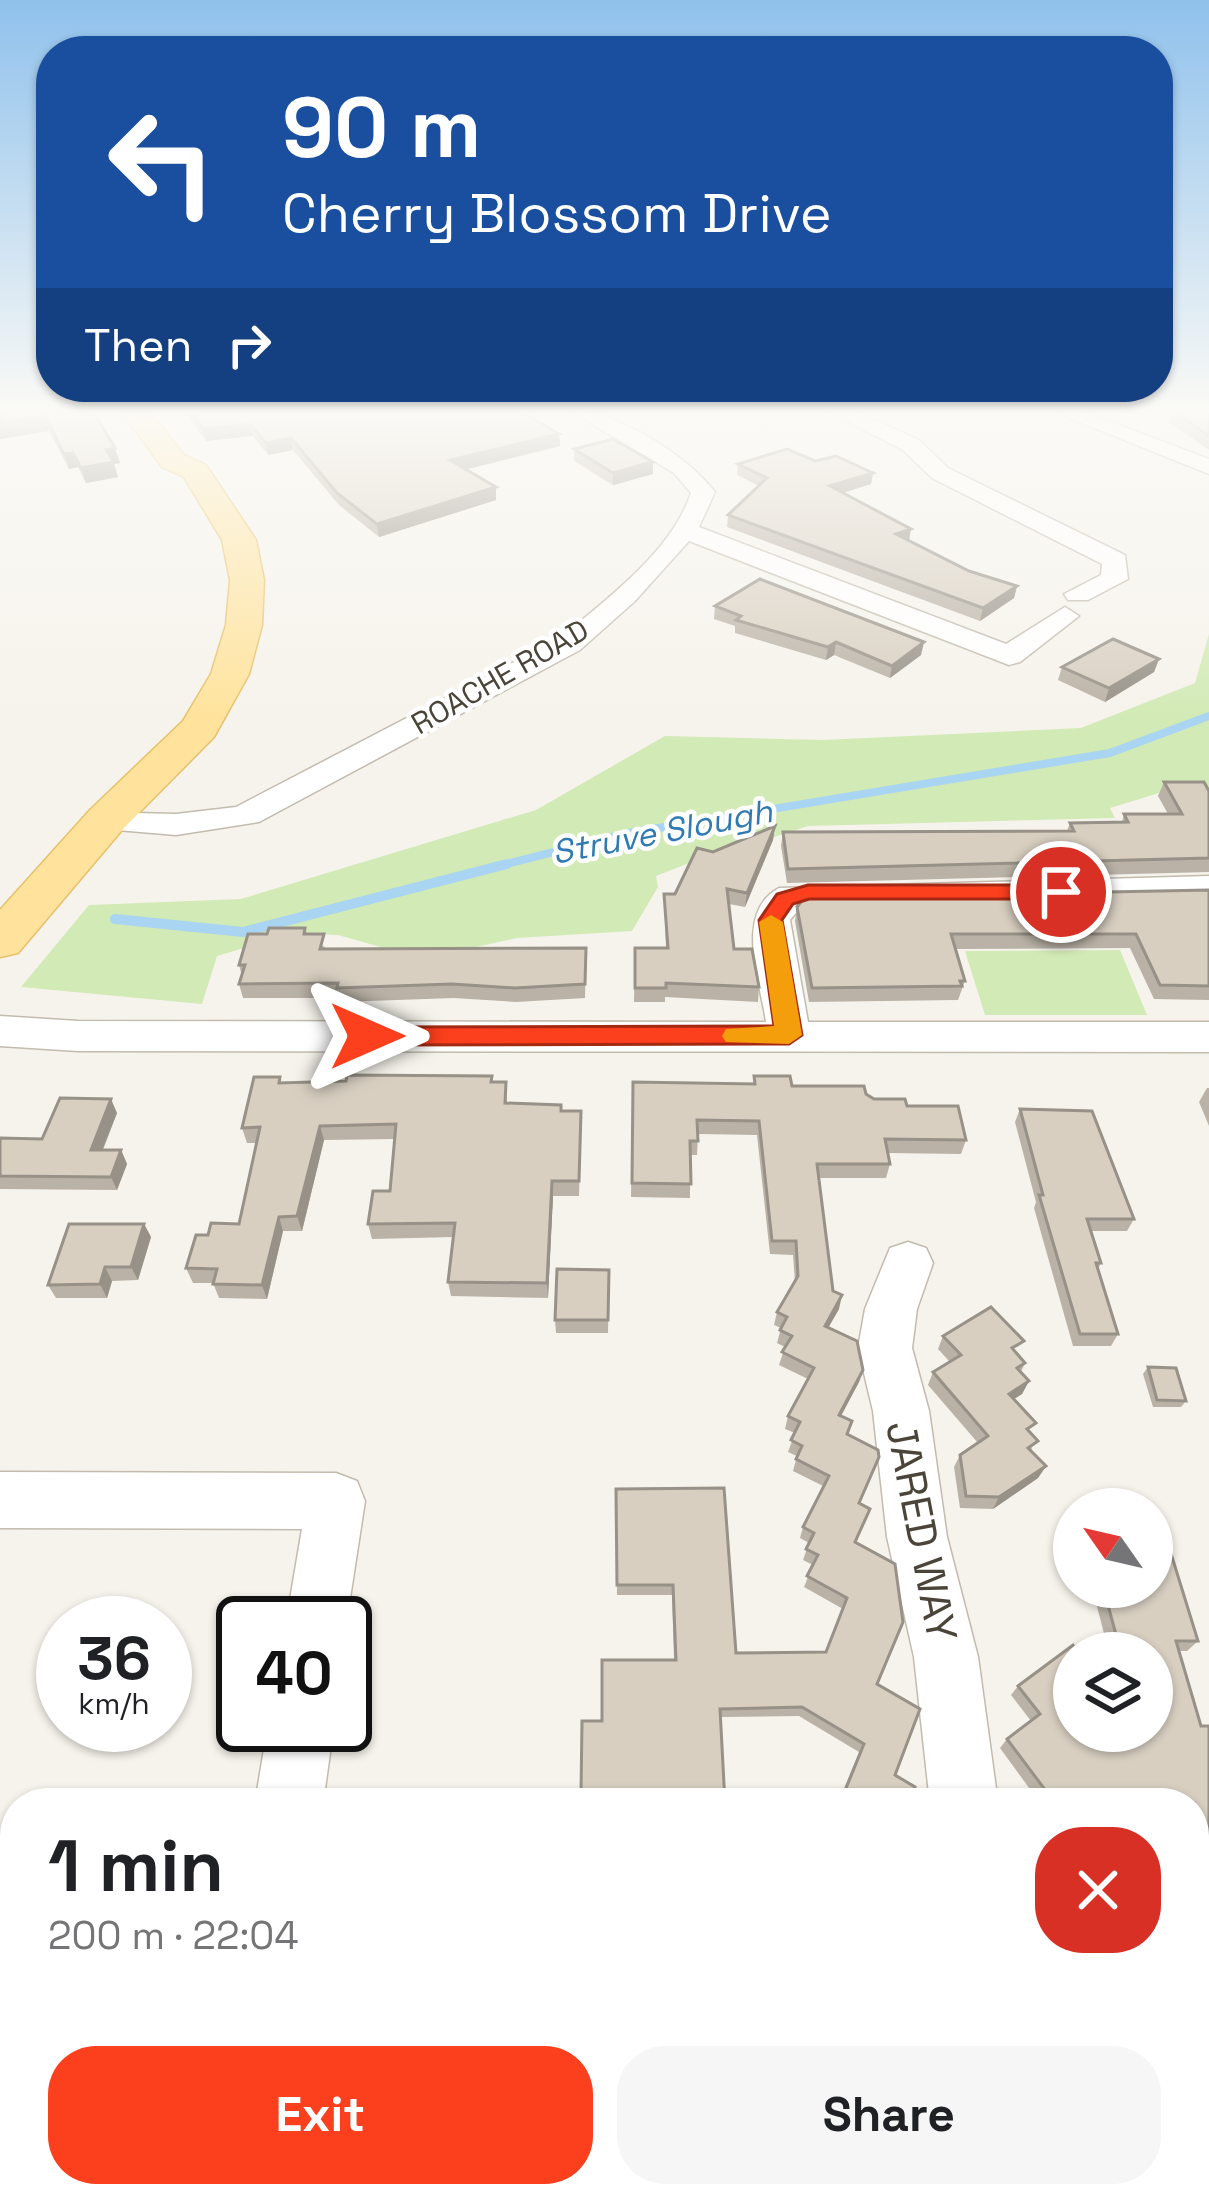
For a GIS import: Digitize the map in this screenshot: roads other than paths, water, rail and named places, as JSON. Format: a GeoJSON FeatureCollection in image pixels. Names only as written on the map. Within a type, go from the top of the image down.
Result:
{"type":"FeatureCollection","features":[{"type":"Feature","properties":{"kind":"main road"},"geometry":{"type":"LineString","coordinates":[[0,941],[106,820],[200,728],[230,674],[244,625],[247,580],[239,540],[222,514]]}},
{"type":"Feature","properties":{"kind":"street","name":"ROACHE ROAD"},"geometry":{"type":"LineString","coordinates":[[106,820],[154,828],[202,825],[247,814],[570,644],[611,611],[693,514]]}},
{"type":"Feature","properties":{"kind":"street"},"geometry":{"type":"LineString","coordinates":[[683,530],[1010,656],[1071,605],[1114,579],[1116,561],[1022,514]]}},
{"type":"Feature","properties":{"kind":"street"},"geometry":{"type":"LineString","coordinates":[[789,1035],[771,920],[778,904],[792,896],[1209,888]]}},
{"type":"Feature","properties":{"kind":"street"},"geometry":{"type":"LineString","coordinates":[[0,1031],[78,1036],[1209,1037]]}},
{"type":"Feature","properties":{"kind":"street","name":"JARED WAY"},"geometry":{"type":"LineString","coordinates":[[908,1263],[891,1310],[885,1348],[901,1411],[922,1564],[946,1657],[962,1788]]}},
{"type":"Feature","properties":{"kind":"street"},"geometry":{"type":"LineString","coordinates":[[0,1500],[336,1502],[321,1596]]}},
{"type":"Feature","properties":{"kind":"street"},"geometry":{"type":"LineString","coordinates":[[291,1788],[297,1752]]}},
{"type":"Feature","properties":{"kind":"waterway","name":"Struve Slough"},"geometry":{"type":"LineString","coordinates":[[495,867],[628,833],[1110,753],[1209,716]]}},
{"type":"Feature","properties":{"kind":"waterway","name":"Struve Slough"},"geometry":{"type":"LineString","coordinates":[[115,919],[243,932],[507,864]]}}]}
